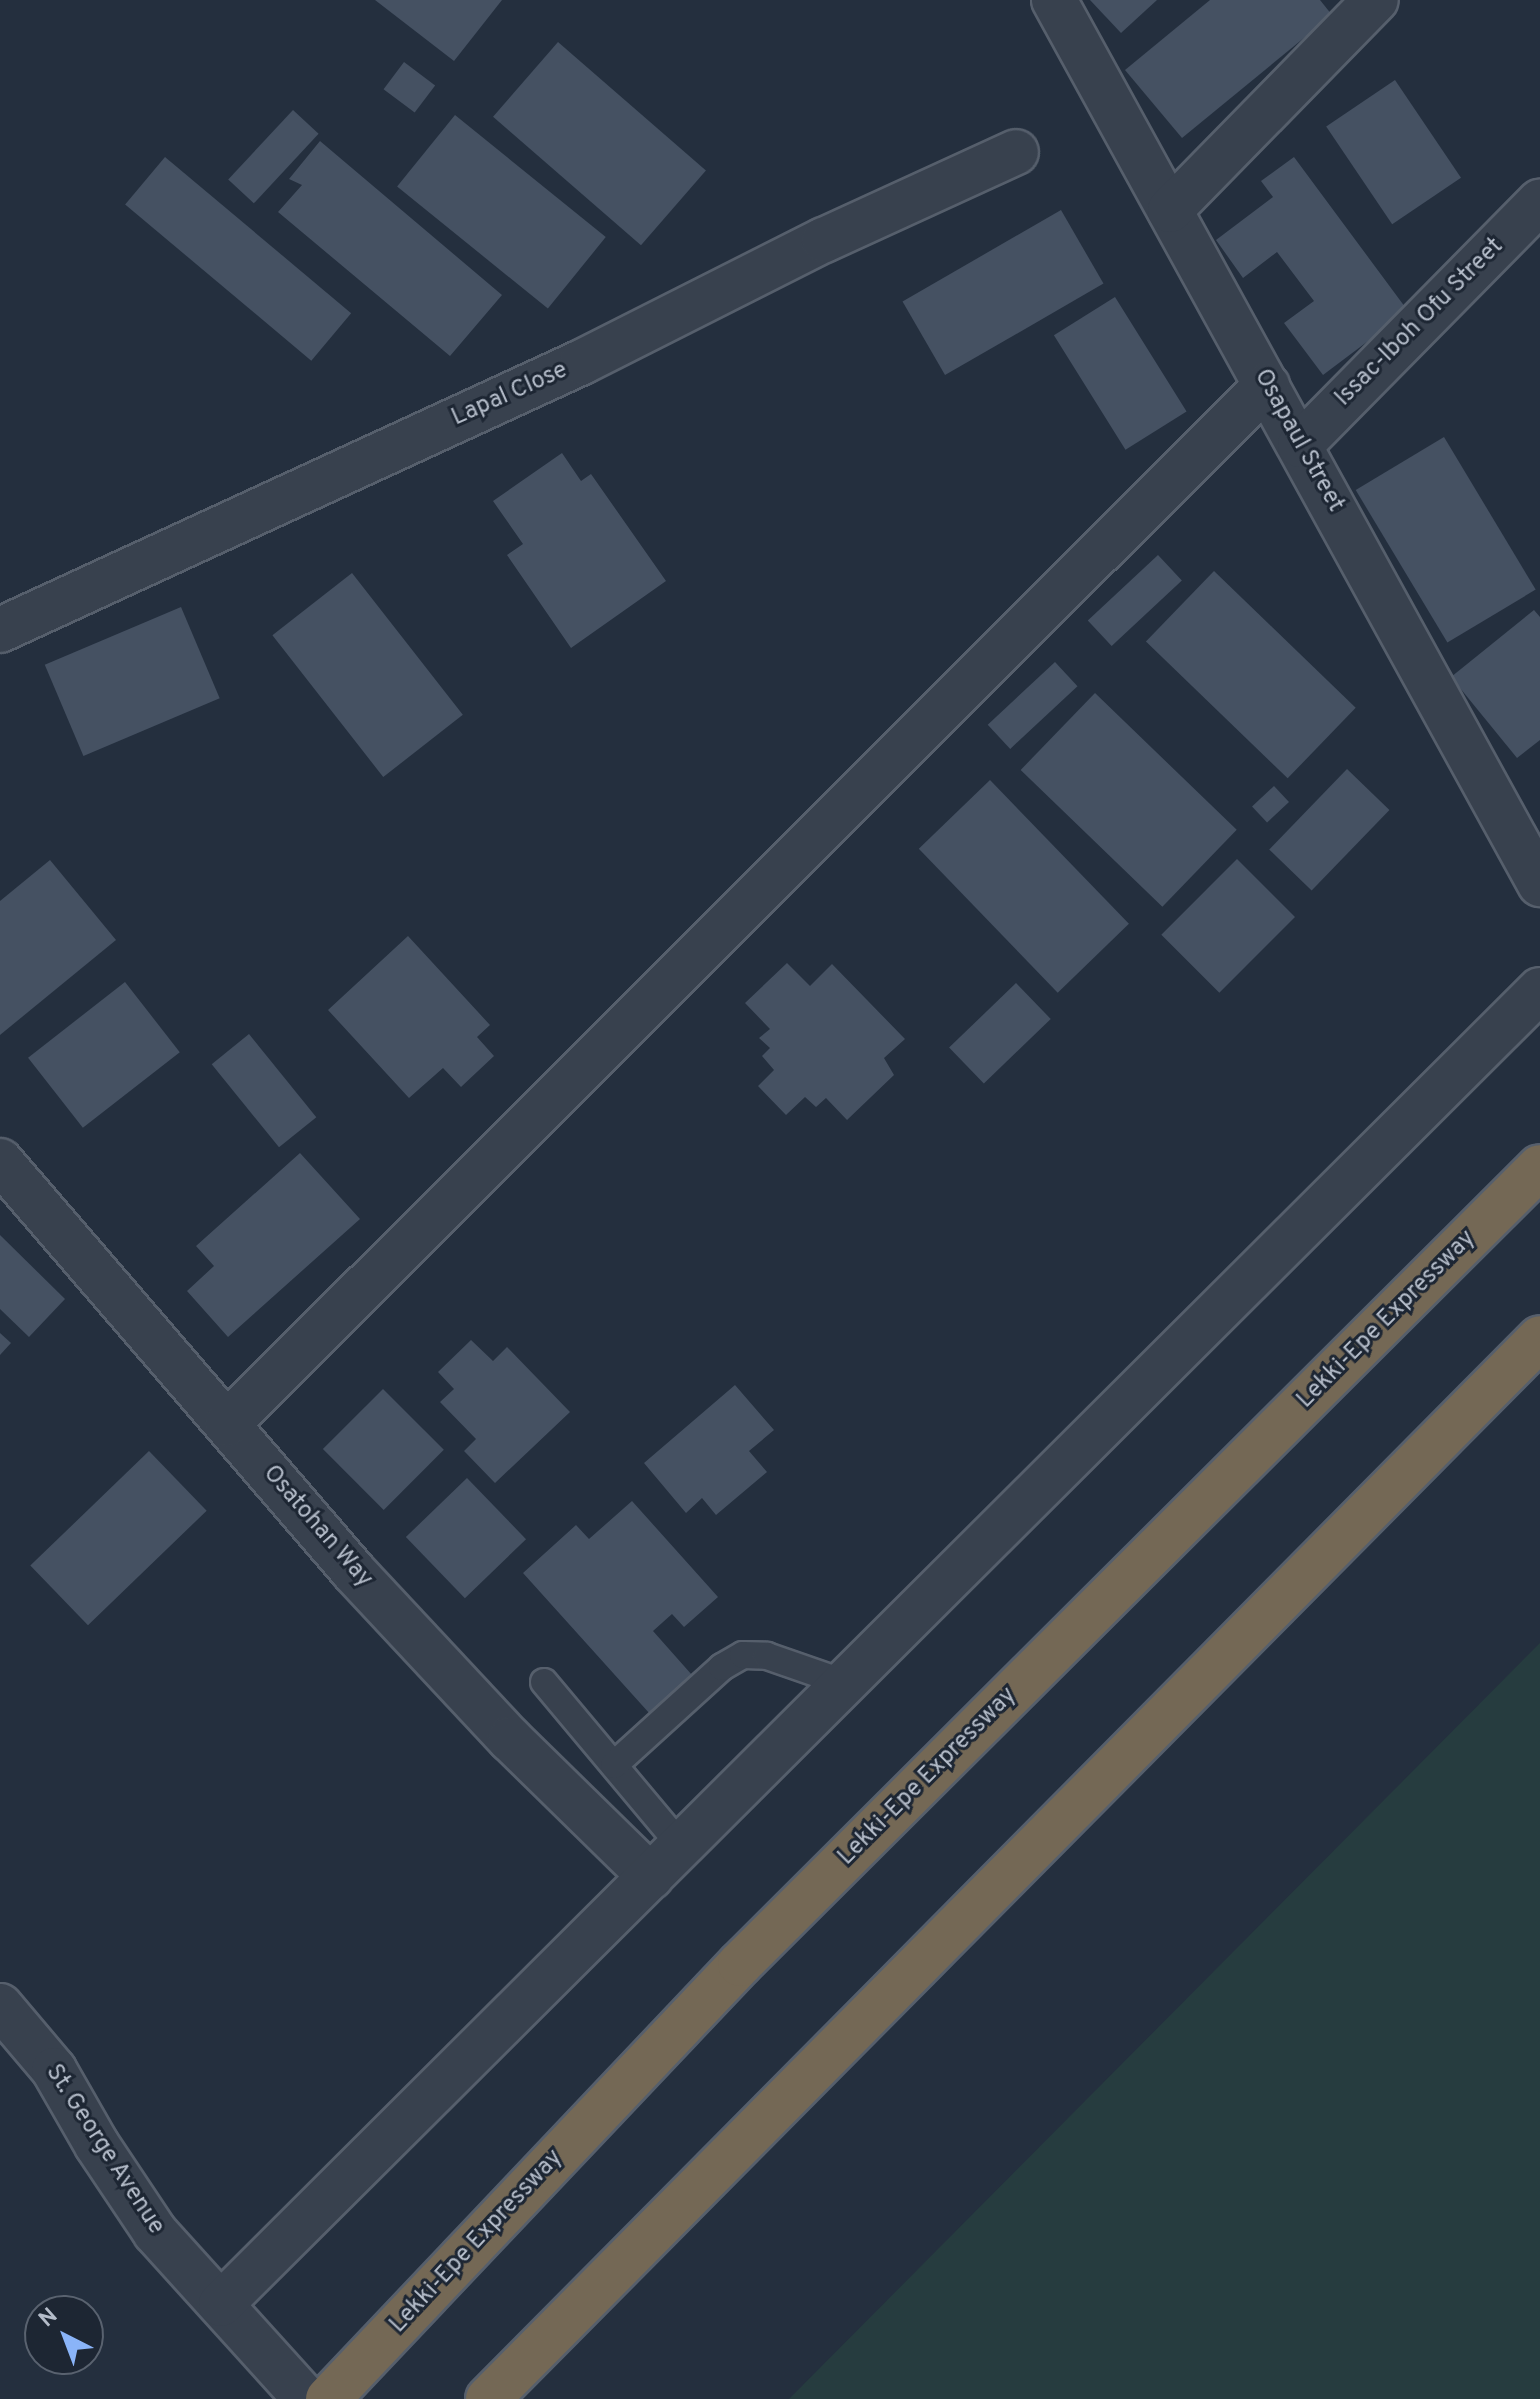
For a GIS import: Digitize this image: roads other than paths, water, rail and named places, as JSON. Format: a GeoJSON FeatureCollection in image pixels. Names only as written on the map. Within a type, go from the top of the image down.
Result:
{"type":"FeatureCollection","features":[{"type":"Feature","properties":{"kind":"highway","name":"Lekki-Epe Expressway"},"geometry":{"type":"LineString","coordinates":[[328,2399],[740,1964],[1540,1167]]}},
{"type":"Feature","properties":{"kind":"highway"},"geometry":{"type":"LineString","coordinates":[[488,2399],[1540,1338]]}},
{"type":"Feature","properties":{"kind":"street","name":"Osapaul Street"},"geometry":{"type":"LineString","coordinates":[[1054,0],[1540,884]]}},
{"type":"Feature","properties":{"kind":"street"},"geometry":{"type":"LineString","coordinates":[[1170,210],[1376,0]]}},
{"type":"Feature","properties":{"kind":"street","name":"Lapal Close"},"geometry":{"type":"LineString","coordinates":[[0,630],[582,362],[824,240],[1016,152]]}},
{"type":"Feature","properties":{"kind":"street","name":"Issac-Iboh Ofu Street"},"geometry":{"type":"LineString","coordinates":[[1300,445],[1540,202]]}},
{"type":"Feature","properties":{"kind":"street"},"geometry":{"type":"LineString","coordinates":[[227,1424],[1267,385]]}},
{"type":"Feature","properties":{"kind":"street"},"geometry":{"type":"LineString","coordinates":[[221,2304],[1540,990]]}},
{"type":"Feature","properties":{"kind":"street","name":"Osatohan Way"},"geometry":{"type":"LineString","coordinates":[[0,1161],[364,1583],[510,1739],[651,1877]]}},
{"type":"Feature","properties":{"kind":"street","name":"St. George Avenue"},"geometry":{"type":"LineString","coordinates":[[0,2006],[54,2070],[97,2145],[155,2232],[306,2399]]}},
{"type":"Feature","properties":{"kind":"lane"},"geometry":{"type":"LineString","coordinates":[[614,1765],[722,1667],[743,1655],[767,1656],[845,1683]]}},
{"type":"Feature","properties":{"kind":"lane"},"geometry":{"type":"LineString","coordinates":[[544,1682],[681,1846]]}}]}
